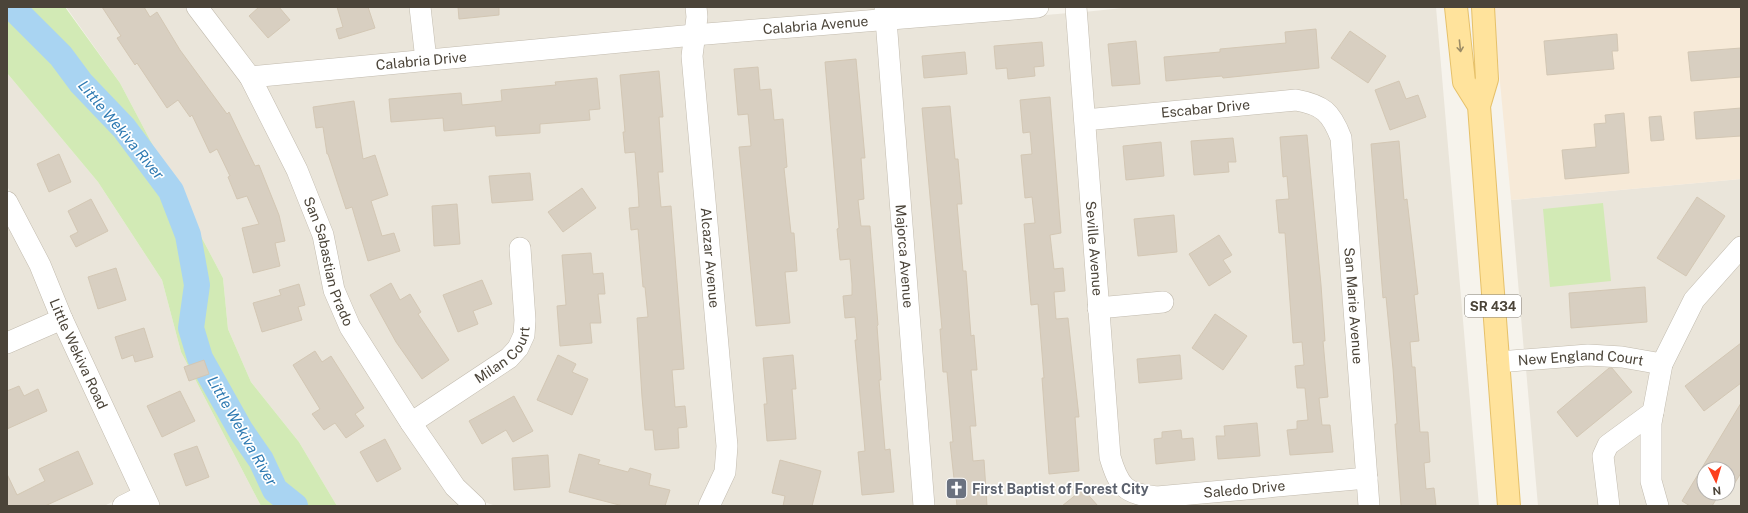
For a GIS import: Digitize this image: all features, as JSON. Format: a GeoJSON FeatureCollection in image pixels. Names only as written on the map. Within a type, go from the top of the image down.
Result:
{"type":"FeatureCollection","features":[{"type":"Feature","properties":{"kind":"main road","name":"SR 434"},"geometry":{"type":"LineString","coordinates":[[1456,7],[1464,82],[1479,106]]}},
{"type":"Feature","properties":{"kind":"main road"},"geometry":{"type":"LineString","coordinates":[[1474,7],[1477,40],[1487,61]]}},
{"type":"Feature","properties":{"kind":"main road","name":"SR 434"},"geometry":{"type":"LineString","coordinates":[[1483,7],[1487,79],[1479,106],[1509,506]]}},
{"type":"Feature","properties":{"kind":"street","name":"San Sabastian Prado"},"geometry":{"type":"LineString","coordinates":[[197,7],[250,76],[298,170],[323,235],[334,290],[350,326],[411,423],[456,487],[475,506]]}},
{"type":"Feature","properties":{"kind":"street"},"geometry":{"type":"LineString","coordinates":[[420,7],[426,60]]}},
{"type":"Feature","properties":{"kind":"street","name":"Alcazar Avenue"},"geometry":{"type":"LineString","coordinates":[[696,7],[692,56],[727,446],[725,472],[709,506]]}},
{"type":"Feature","properties":{"kind":"street","name":"Calabria Avenue"},"geometry":{"type":"LineString","coordinates":[[592,45],[886,13],[1038,7]]}},
{"type":"Feature","properties":{"kind":"street","name":"Seville Avenue"},"geometry":{"type":"LineString","coordinates":[[1076,7],[1110,457],[1115,474],[1124,487]]}},
{"type":"Feature","properties":{"kind":"street","name":"Majorca Avenue"},"geometry":{"type":"LineString","coordinates":[[886,13],[924,506]]}},
{"type":"Feature","properties":{"kind":"street","name":"Calabria Drive"},"geometry":{"type":"LineString","coordinates":[[250,76],[592,45]]}},
{"type":"Feature","properties":{"kind":"street","name":"Escabar Drive"},"geometry":{"type":"LineString","coordinates":[[1085,120],[1296,100],[1313,103],[1325,110]]}},
{"type":"Feature","properties":{"kind":"street","name":"San Marie Avenue"},"geometry":{"type":"LineString","coordinates":[[1325,110],[1336,124],[1340,138],[1369,506]]}},
{"type":"Feature","properties":{"kind":"street","name":"Little Wekiva Road"},"geometry":{"type":"LineString","coordinates":[[7,202],[40,265],[62,319],[146,501]]}},
{"type":"Feature","properties":{"kind":"street","name":"New England Court"},"geometry":{"type":"LineString","coordinates":[[1658,506],[1651,481],[1651,423],[1662,364],[1694,300],[1741,247]]}},
{"type":"Feature","properties":{"kind":"street","name":"Milan Court"},"geometry":{"type":"LineString","coordinates":[[411,423],[509,358],[518,348],[524,335],[525,320],[520,248]]}},
{"type":"Feature","properties":{"kind":"street"},"geometry":{"type":"LineString","coordinates":[[1098,308],[1163,302]]}},
{"type":"Feature","properties":{"kind":"street"},"geometry":{"type":"LineString","coordinates":[[7,343],[62,319]]}},
{"type":"Feature","properties":{"kind":"street","name":"New England Court"},"geometry":{"type":"LineString","coordinates":[[1498,362],[1588,355],[1622,357],[1662,364]]}},
{"type":"Feature","properties":{"kind":"street"},"geometry":{"type":"LineString","coordinates":[[1609,506],[1603,456],[1608,444],[1653,412]]}},
{"type":"Feature","properties":{"kind":"street","name":"Saledo Drive"},"geometry":{"type":"LineString","coordinates":[[1124,487],[1140,495],[1157,497],[1367,478]]}},
{"type":"Feature","properties":{"kind":"street"},"geometry":{"type":"LineString","coordinates":[[122,506],[146,501]]}},
{"type":"Feature","properties":{"kind":"shaded area"},"geometry":{"type":"Polygon","coordinates":[[[66,7],[188,7],[243,80],[291,174],[315,237],[327,293],[464,506],[337,506],[299,442],[251,382],[228,329],[223,278],[120,83],[66,7]]]}},
{"type":"Feature","properties":{"kind":"shaded area"},"geometry":{"type":"Polygon","coordinates":[[[207,7],[413,7],[418,53],[253,68],[207,7]]]}},
{"type":"Feature","properties":{"kind":"shaded area"},"geometry":{"type":"Polygon","coordinates":[[[428,7],[688,7],[687,28],[433,51],[428,7]]]}},
{"type":"Feature","properties":{"kind":"shaded area"},"geometry":{"type":"Polygon","coordinates":[[[703,7],[878,7],[878,12],[703,26],[703,7]]]}},
{"type":"Feature","properties":{"kind":"shaded area"},"geometry":{"type":"Polygon","coordinates":[[[1132,7],[1436,7],[1479,506],[1376,506],[1329,103],[1325,98],[1324,100],[1092,111],[1084,12],[1132,7]]]}},
{"type":"Feature","properties":{"kind":"shaded area"},"geometry":{"type":"Polygon","coordinates":[[[1493,7],[1741,7],[1741,179],[1511,200],[1493,7]]]}},
{"type":"Feature","properties":{"kind":"shaded area"},"geometry":{"type":"Polygon","coordinates":[[[1069,13],[1115,488],[1114,492],[1119,494],[1122,499],[1125,497],[1360,487],[1362,506],[931,506],[894,28],[1069,13]]]}},
{"type":"Feature","properties":{"kind":"shaded area"},"geometry":{"type":"Polygon","coordinates":[[[879,29],[917,506],[718,506],[724,493],[701,43],[879,29]]]}},
{"type":"Feature","properties":{"kind":"shaded area"},"geometry":{"type":"Polygon","coordinates":[[[686,44],[685,57],[720,446],[718,470],[700,506],[496,506],[481,501],[461,481],[422,426],[513,365],[525,352],[531,338],[533,321],[527,239],[512,240],[518,320],[517,332],[512,343],[505,351],[413,412],[356,322],[341,287],[329,232],[304,167],[262,84],[686,44]]]}},
{"type":"Feature","properties":{"kind":"shaded area"},"geometry":{"type":"Polygon","coordinates":[[[7,73],[98,182],[162,280],[181,352],[261,506],[158,506],[47,261],[7,186],[7,73]]]}},
{"type":"Feature","properties":{"kind":"shaded area"},"geometry":{"type":"Polygon","coordinates":[[[1295,109],[1320,116],[1333,140],[1359,470],[1157,489],[1129,481],[1122,470],[1106,316],[1171,310],[1170,294],[1105,299],[1093,128],[1295,109]]]}},
{"type":"Feature","properties":{"kind":"shaded area"},"geometry":{"type":"Polygon","coordinates":[[[1741,179],[1741,236],[1689,294],[1659,355],[1524,352],[1511,200],[1741,179]]]}},
{"type":"Feature","properties":{"kind":"shaded area"},"geometry":{"type":"Polygon","coordinates":[[[7,218],[52,314],[7,334],[7,218]]]}},
{"type":"Feature","properties":{"kind":"shaded area"},"geometry":{"type":"Polygon","coordinates":[[[1741,259],[1741,506],[1666,506],[1659,480],[1660,417],[1663,415],[1661,411],[1668,373],[1700,305],[1741,259]]]}},
{"type":"Feature","properties":{"kind":"shaded area"},"geometry":{"type":"Polygon","coordinates":[[[59,329],[133,492],[104,506],[7,506],[7,352],[59,329]]]}},
{"type":"Feature","properties":{"kind":"shaded area"},"geometry":{"type":"Polygon","coordinates":[[[1588,364],[1654,371],[1647,407],[1604,437],[1602,506],[1538,506],[1526,369],[1588,364]]]}},
{"type":"Feature","properties":{"kind":"shaded area"},"geometry":{"type":"Polygon","coordinates":[[[1644,429],[1650,506],[1617,506],[1611,457],[1614,450],[1644,429]]]}},
{"type":"Feature","properties":{"kind":"green space"},"geometry":{"type":"Polygon","coordinates":[[[7,7],[65,7],[120,83],[223,278],[228,329],[251,382],[299,442],[337,506],[261,506],[181,352],[162,280],[98,182],[7,73],[7,7]]]}},
{"type":"Feature","properties":{"kind":"green space"},"geometry":{"type":"Polygon","coordinates":[[[1603,203],[1611,281],[1550,287],[1543,209],[1603,203]]]}},
{"type":"Feature","properties":{"kind":"building"},"geometry":{"type":"Polygon","coordinates":[[[102,7],[144,7],[150,17],[157,12],[180,50],[227,114],[229,112],[255,166],[259,165],[279,215],[285,241],[275,243],[280,266],[253,273],[242,228],[259,224],[247,196],[237,199],[228,177],[230,176],[217,149],[210,153],[192,115],[190,117],[178,100],[167,108],[137,63],[135,65],[117,38],[121,36],[102,7]]]}},
{"type":"Feature","properties":{"kind":"building"},"geometry":{"type":"Polygon","coordinates":[[[259,7],[279,7],[290,20],[268,38],[249,16],[259,7]]]}},
{"type":"Feature","properties":{"kind":"building"},"geometry":{"type":"Polygon","coordinates":[[[337,7],[368,7],[375,28],[339,39],[336,29],[343,27],[337,7]]]}},
{"type":"Feature","properties":{"kind":"building"},"geometry":{"type":"Polygon","coordinates":[[[458,7],[499,7],[499,15],[459,19],[458,7]]]}},
{"type":"Feature","properties":{"kind":"building"},"geometry":{"type":"Polygon","coordinates":[[[1316,29],[1319,68],[1223,78],[1222,76],[1166,81],[1164,57],[1220,52],[1220,49],[1286,43],[1285,32],[1316,29]]]}},
{"type":"Feature","properties":{"kind":"building"},"geometry":{"type":"Polygon","coordinates":[[[1350,31],[1386,56],[1368,83],[1331,58],[1350,31]]]}},
{"type":"Feature","properties":{"kind":"building"},"geometry":{"type":"Polygon","coordinates":[[[1617,34],[1618,51],[1612,51],[1614,69],[1547,75],[1544,41],[1617,34]]]}},
{"type":"Feature","properties":{"kind":"building"},"geometry":{"type":"Polygon","coordinates":[[[1136,41],[1140,84],[1112,86],[1108,44],[1136,41]]]}},
{"type":"Feature","properties":{"kind":"building"},"geometry":{"type":"Polygon","coordinates":[[[1042,42],[1044,66],[1034,67],[1035,76],[1008,79],[1007,68],[996,69],[994,46],[1042,42]]]}},
{"type":"Feature","properties":{"kind":"building"},"geometry":{"type":"Polygon","coordinates":[[[1741,48],[1741,77],[1691,81],[1688,52],[1741,48]]]}},
{"type":"Feature","properties":{"kind":"building"},"geometry":{"type":"Polygon","coordinates":[[[965,52],[967,74],[924,78],[922,56],[965,52]]]}},
{"type":"Feature","properties":{"kind":"building"},"geometry":{"type":"Polygon","coordinates":[[[856,59],[865,158],[861,158],[864,199],[858,200],[861,226],[870,226],[878,325],[881,380],[879,380],[885,450],[890,449],[894,492],[862,495],[858,452],[865,451],[855,340],[857,340],[855,317],[845,318],[843,296],[852,295],[852,284],[850,259],[840,260],[837,229],[839,228],[825,62],[856,59]]]}},
{"type":"Feature","properties":{"kind":"building"},"geometry":{"type":"Polygon","coordinates":[[[758,67],[760,90],[771,89],[774,120],[783,119],[787,167],[784,168],[791,233],[794,233],[797,271],[785,272],[790,323],[756,326],[739,147],[751,146],[748,114],[738,115],[734,69],[758,67]]]}},
{"type":"Feature","properties":{"kind":"building"},"geometry":{"type":"Polygon","coordinates":[[[659,71],[663,117],[659,117],[663,172],[658,172],[661,207],[671,206],[684,369],[672,370],[675,407],[685,406],[687,427],[678,428],[679,448],[655,450],[653,430],[645,430],[637,318],[648,317],[645,287],[643,287],[638,229],[631,230],[629,208],[639,207],[638,189],[635,152],[625,153],[623,132],[625,132],[620,75],[659,71]]]}},
{"type":"Feature","properties":{"kind":"building"},"geometry":{"type":"Polygon","coordinates":[[[597,78],[600,109],[589,110],[590,120],[540,124],[540,133],[496,136],[495,126],[444,131],[443,118],[391,122],[389,99],[461,93],[462,105],[493,102],[502,101],[501,90],[556,85],[555,82],[597,78]]]}},
{"type":"Feature","properties":{"kind":"building"},"geometry":{"type":"Polygon","coordinates":[[[1399,81],[1406,99],[1418,95],[1426,117],[1390,130],[1375,90],[1399,81]]]}},
{"type":"Feature","properties":{"kind":"building"},"geometry":{"type":"Polygon","coordinates":[[[1050,97],[1061,233],[1050,235],[1054,269],[1063,268],[1065,291],[1054,292],[1056,319],[1068,318],[1079,417],[1075,417],[1079,471],[1049,474],[1042,378],[1044,378],[1038,304],[1031,305],[1024,224],[1035,223],[1032,197],[1025,198],[1021,155],[1032,154],[1030,132],[1023,133],[1020,100],[1050,97]]]}},
{"type":"Feature","properties":{"kind":"building"},"geometry":{"type":"Polygon","coordinates":[[[354,101],[363,159],[375,155],[388,195],[371,201],[382,236],[394,233],[400,251],[368,261],[352,207],[346,209],[327,154],[323,127],[316,128],[313,107],[354,101]]]}},
{"type":"Feature","properties":{"kind":"building"},"geometry":{"type":"Polygon","coordinates":[[[950,106],[955,159],[958,159],[962,204],[957,204],[963,271],[966,271],[971,336],[974,335],[977,370],[971,370],[976,426],[970,426],[973,461],[984,460],[987,506],[957,506],[950,442],[953,442],[947,372],[943,372],[940,329],[942,329],[922,108],[950,106]]]}},
{"type":"Feature","properties":{"kind":"building"},"geometry":{"type":"Polygon","coordinates":[[[1741,108],[1741,136],[1696,139],[1694,112],[1741,108]]]}},
{"type":"Feature","properties":{"kind":"building"},"geometry":{"type":"Polygon","coordinates":[[[1624,113],[1629,173],[1565,179],[1562,150],[1596,147],[1594,124],[1606,123],[1605,115],[1624,113]]]}},
{"type":"Feature","properties":{"kind":"building"},"geometry":{"type":"Polygon","coordinates":[[[1661,116],[1664,140],[1651,141],[1649,117],[1661,116]]]}},
{"type":"Feature","properties":{"kind":"building"},"geometry":{"type":"Polygon","coordinates":[[[1307,135],[1321,285],[1325,341],[1323,341],[1328,397],[1319,398],[1322,425],[1330,425],[1333,452],[1290,455],[1287,430],[1297,429],[1297,421],[1308,420],[1305,388],[1297,388],[1295,366],[1304,365],[1302,342],[1293,343],[1285,233],[1279,233],[1276,200],[1289,199],[1287,176],[1283,177],[1280,137],[1307,135]]]}},
{"type":"Feature","properties":{"kind":"building"},"geometry":{"type":"Polygon","coordinates":[[[1233,138],[1236,162],[1228,162],[1229,172],[1194,175],[1191,141],[1233,138]]]}},
{"type":"Feature","properties":{"kind":"building"},"geometry":{"type":"Polygon","coordinates":[[[1399,141],[1404,200],[1407,199],[1418,294],[1414,295],[1419,341],[1410,342],[1412,367],[1415,367],[1420,432],[1428,432],[1430,462],[1424,463],[1426,489],[1434,488],[1436,506],[1401,506],[1395,424],[1397,424],[1393,369],[1386,297],[1383,298],[1371,144],[1399,141]]]}},
{"type":"Feature","properties":{"kind":"building"},"geometry":{"type":"Polygon","coordinates":[[[1161,142],[1164,176],[1126,180],[1123,146],[1161,142]]]}},
{"type":"Feature","properties":{"kind":"building"},"geometry":{"type":"Polygon","coordinates":[[[59,154],[71,182],[49,192],[37,164],[59,154]]]}},
{"type":"Feature","properties":{"kind":"building"},"geometry":{"type":"Polygon","coordinates":[[[530,173],[533,200],[492,203],[489,176],[530,173]]]}},
{"type":"Feature","properties":{"kind":"building"},"geometry":{"type":"Polygon","coordinates":[[[582,188],[596,208],[563,232],[548,212],[582,188]]]}},
{"type":"Feature","properties":{"kind":"building"},"geometry":{"type":"Polygon","coordinates":[[[1697,197],[1725,216],[1686,276],[1657,258],[1697,197]]]}},
{"type":"Feature","properties":{"kind":"building"},"geometry":{"type":"Polygon","coordinates":[[[91,199],[108,231],[76,247],[70,236],[78,232],[68,211],[91,199]]]}},
{"type":"Feature","properties":{"kind":"building"},"geometry":{"type":"Polygon","coordinates":[[[457,204],[460,244],[434,246],[432,206],[457,204]]]}},
{"type":"Feature","properties":{"kind":"building"},"geometry":{"type":"Polygon","coordinates":[[[1174,215],[1177,252],[1138,256],[1134,219],[1174,215]]]}},
{"type":"Feature","properties":{"kind":"building"},"geometry":{"type":"Polygon","coordinates":[[[1219,235],[1232,255],[1223,260],[1231,272],[1209,286],[1189,254],[1219,235]]]}},
{"type":"Feature","properties":{"kind":"building"},"geometry":{"type":"Polygon","coordinates":[[[591,253],[593,274],[603,273],[605,294],[598,294],[601,323],[590,323],[592,343],[560,346],[557,306],[566,305],[562,255],[591,253]]]}},
{"type":"Feature","properties":{"kind":"building"},"geometry":{"type":"Polygon","coordinates":[[[116,268],[126,300],[98,309],[88,277],[116,268]]]}},
{"type":"Feature","properties":{"kind":"building"},"geometry":{"type":"Polygon","coordinates":[[[482,280],[492,304],[473,311],[478,324],[458,332],[443,295],[482,280]]]}},
{"type":"Feature","properties":{"kind":"building"},"geometry":{"type":"Polygon","coordinates":[[[391,283],[400,300],[410,294],[421,312],[418,314],[449,360],[422,379],[396,342],[370,295],[391,283]]]}},
{"type":"Feature","properties":{"kind":"building"},"geometry":{"type":"Polygon","coordinates":[[[299,284],[305,305],[298,307],[302,320],[262,332],[253,303],[281,295],[279,290],[299,284]]]}},
{"type":"Feature","properties":{"kind":"building"},"geometry":{"type":"Polygon","coordinates":[[[1645,287],[1647,322],[1571,328],[1569,293],[1645,287]]]}},
{"type":"Feature","properties":{"kind":"building"},"geometry":{"type":"Polygon","coordinates":[[[1215,314],[1247,336],[1223,370],[1192,348],[1215,314]]]}},
{"type":"Feature","properties":{"kind":"building"},"geometry":{"type":"Polygon","coordinates":[[[144,328],[153,357],[135,362],[133,355],[122,359],[115,337],[144,328]]]}},
{"type":"Feature","properties":{"kind":"building"},"geometry":{"type":"Polygon","coordinates":[[[1741,343],[1741,383],[1704,411],[1685,386],[1741,343]]]}},
{"type":"Feature","properties":{"kind":"building"},"geometry":{"type":"Polygon","coordinates":[[[315,351],[322,362],[331,356],[364,408],[355,414],[364,426],[346,438],[335,423],[324,430],[312,414],[320,409],[293,365],[315,351]]]}},
{"type":"Feature","properties":{"kind":"building"},"geometry":{"type":"Polygon","coordinates":[[[558,355],[576,364],[572,372],[588,379],[572,415],[537,400],[558,355]]]}},
{"type":"Feature","properties":{"kind":"building"},"geometry":{"type":"Polygon","coordinates":[[[793,355],[796,389],[792,389],[796,439],[767,441],[764,404],[767,404],[763,358],[793,355]]]}},
{"type":"Feature","properties":{"kind":"building"},"geometry":{"type":"Polygon","coordinates":[[[1180,355],[1182,379],[1139,383],[1137,359],[1180,355]]]}},
{"type":"Feature","properties":{"kind":"building"},"geometry":{"type":"Polygon","coordinates":[[[204,360],[209,374],[189,381],[184,367],[204,360]]]}},
{"type":"Feature","properties":{"kind":"building"},"geometry":{"type":"Polygon","coordinates":[[[1609,368],[1612,368],[1632,392],[1577,437],[1557,412],[1609,368]]]}},
{"type":"Feature","properties":{"kind":"building"},"geometry":{"type":"Polygon","coordinates":[[[19,386],[24,396],[38,389],[47,411],[7,429],[7,391],[19,386]]]}},
{"type":"Feature","properties":{"kind":"building"},"geometry":{"type":"Polygon","coordinates":[[[180,391],[195,421],[162,437],[147,406],[180,391]]]}},
{"type":"Feature","properties":{"kind":"building"},"geometry":{"type":"Polygon","coordinates":[[[514,396],[533,431],[513,442],[506,430],[482,444],[469,421],[514,396]]]}},
{"type":"Feature","properties":{"kind":"building"},"geometry":{"type":"Polygon","coordinates":[[[1741,403],[1741,473],[1736,481],[1736,461],[1706,461],[1741,403]]]}},
{"type":"Feature","properties":{"kind":"building"},"geometry":{"type":"Polygon","coordinates":[[[1257,423],[1260,456],[1218,459],[1216,436],[1225,436],[1224,426],[1257,423]]]}},
{"type":"Feature","properties":{"kind":"building"},"geometry":{"type":"Polygon","coordinates":[[[1181,430],[1182,439],[1193,438],[1195,460],[1156,464],[1154,439],[1162,438],[1162,432],[1181,430]]]}},
{"type":"Feature","properties":{"kind":"building"},"geometry":{"type":"Polygon","coordinates":[[[385,439],[401,469],[377,482],[360,452],[385,439]]]}},
{"type":"Feature","properties":{"kind":"building"},"geometry":{"type":"Polygon","coordinates":[[[197,446],[209,477],[186,486],[174,454],[197,446]]]}},
{"type":"Feature","properties":{"kind":"building"},"geometry":{"type":"Polygon","coordinates":[[[78,451],[93,484],[45,506],[7,506],[7,474],[17,495],[45,481],[39,469],[78,451]]]}},
{"type":"Feature","properties":{"kind":"building"},"geometry":{"type":"Polygon","coordinates":[[[579,454],[600,460],[598,464],[628,472],[630,468],[651,474],[649,485],[670,490],[665,506],[623,506],[569,492],[579,454]]]}},
{"type":"Feature","properties":{"kind":"building"},"geometry":{"type":"Polygon","coordinates":[[[548,455],[550,487],[514,490],[512,458],[548,455]]]}},
{"type":"Feature","properties":{"kind":"building"},"geometry":{"type":"Polygon","coordinates":[[[780,460],[821,471],[812,506],[783,506],[785,496],[772,493],[780,460]]]}},
{"type":"Feature","properties":{"kind":"building"},"geometry":{"type":"Polygon","coordinates":[[[1696,478],[1696,501],[1715,501],[1712,506],[1690,506],[1682,501],[1696,478]]]}},
{"type":"Feature","properties":{"kind":"building"},"geometry":{"type":"Polygon","coordinates":[[[1083,489],[1098,506],[1062,506],[1083,489]]]}},
{"type":"Feature","properties":{"kind":"waterway","name":"Little Wekiva River"},"geometry":{"type":"LineString","coordinates":[[12,7],[61,56],[81,83],[124,128],[171,191],[188,235],[197,285],[191,328],[200,358],[241,431],[261,460],[275,490],[295,506]]}},
{"type":"Feature","properties":{"kind":"place","name":"First Baptist of Forest City"},"geometry":{"type":"Point","coordinates":[957,489]}}]}
